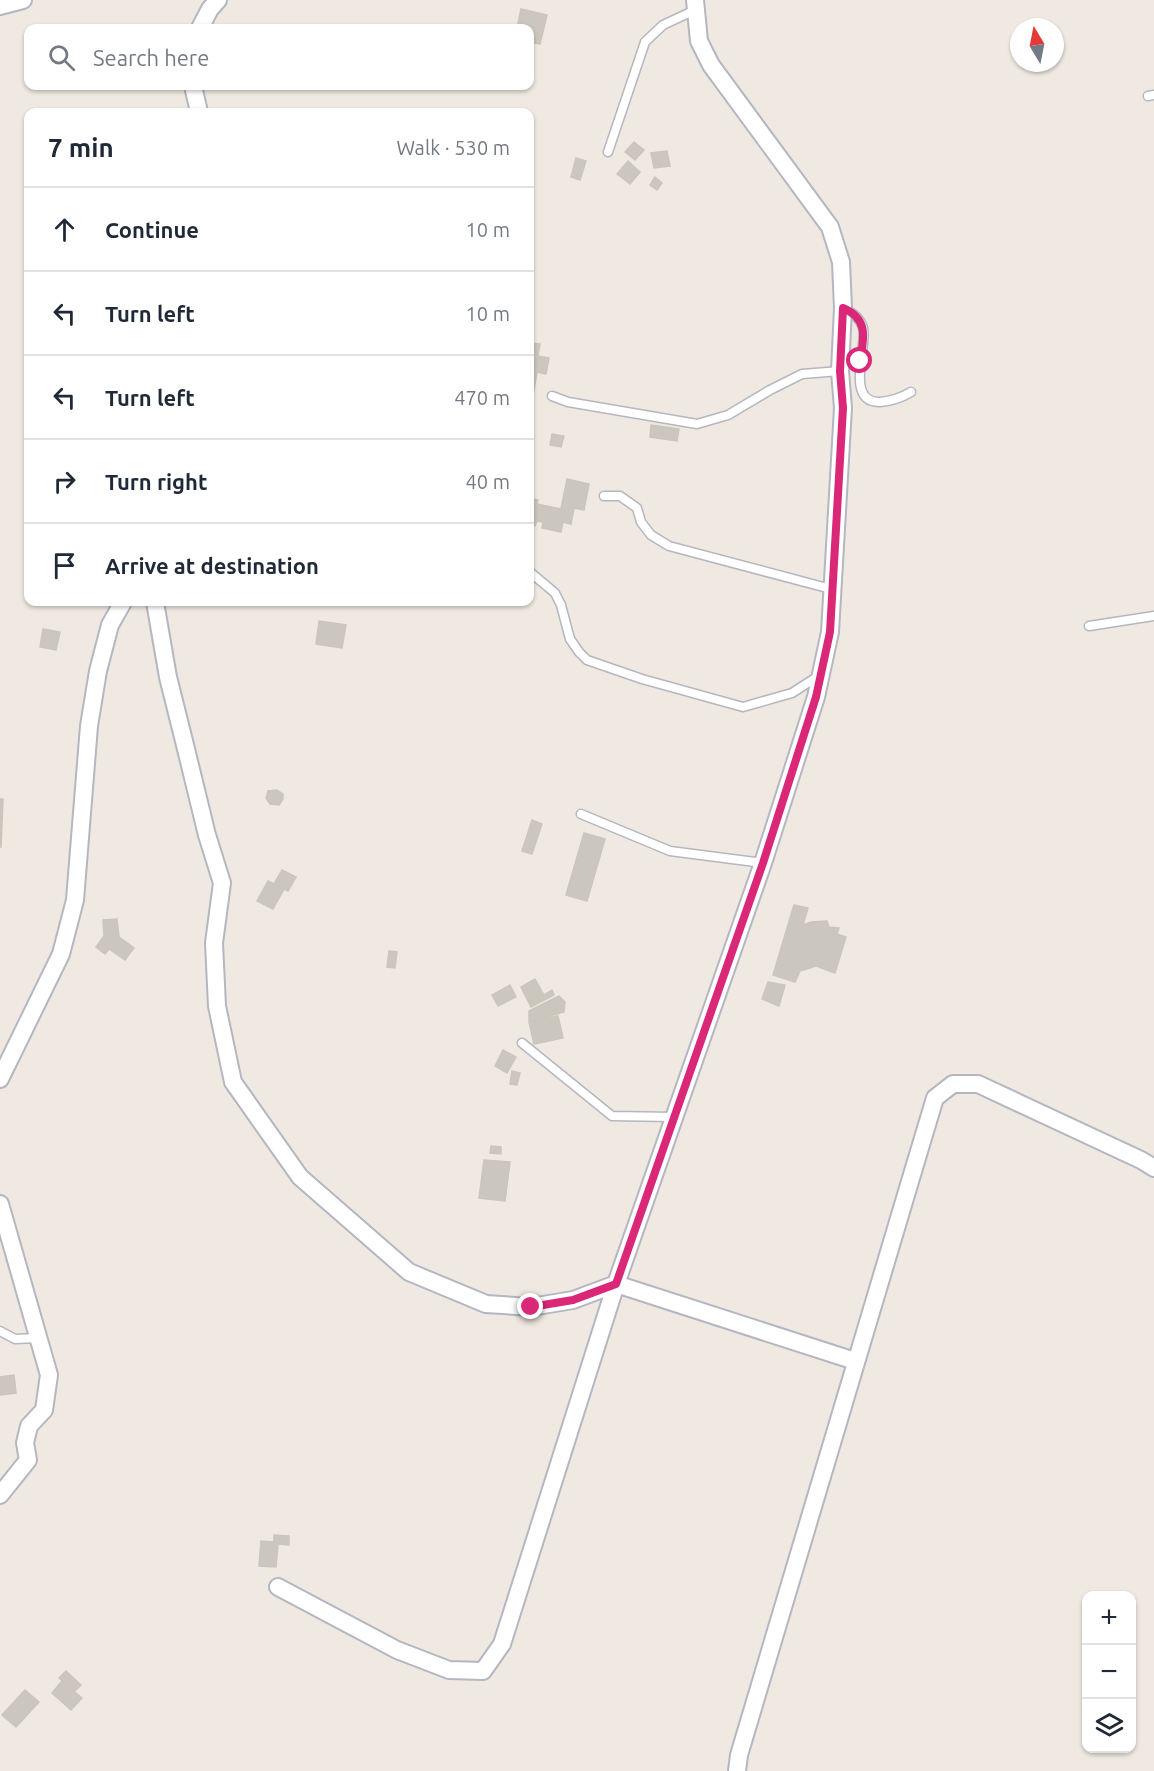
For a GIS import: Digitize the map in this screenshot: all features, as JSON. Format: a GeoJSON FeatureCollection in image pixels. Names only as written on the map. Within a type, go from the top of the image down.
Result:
{"type":"FeatureCollection","features":[{"type":"Feature","properties":{"kind":"street"},"geometry":{"type":"LineString","coordinates":[[0,6],[23,0]]}},
{"type":"Feature","properties":{"kind":"street"},"geometry":{"type":"LineString","coordinates":[[202,24],[218,0]]}},
{"type":"Feature","properties":{"kind":"street"},"geometry":{"type":"LineString","coordinates":[[278,1587],[397,1650],[449,1670],[483,1671],[502,1644],[616,1284],[763,863],[816,697],[830,632],[843,408],[840,371],[843,308],[841,262],[830,227],[711,66],[699,42],[695,5]]}},
{"type":"Feature","properties":{"kind":"street"},"geometry":{"type":"LineString","coordinates":[[194,90],[197,108]]}},
{"type":"Feature","properties":{"kind":"street"},"geometry":{"type":"LineString","coordinates":[[0,1079],[61,954],[75,900],[89,726],[98,671],[110,625],[121,606]]}},
{"type":"Feature","properties":{"kind":"street"},"geometry":{"type":"LineString","coordinates":[[156,606],[168,677],[207,835],[222,883],[214,943],[217,1006],[233,1082],[300,1177],[409,1272],[486,1304],[531,1307],[573,1300],[616,1284],[855,1362]]}},
{"type":"Feature","properties":{"kind":"street"},"geometry":{"type":"LineString","coordinates":[[737,1771],[739,1755],[799,1560],[855,1362],[936,1098],[953,1084],[978,1084],[1154,1168]]}},
{"type":"Feature","properties":{"kind":"street"},"geometry":{"type":"LineString","coordinates":[[0,1204],[49,1375],[44,1410],[30,1426],[25,1443],[28,1460],[0,1495]]}},
{"type":"Feature","properties":{"kind":"lane"},"geometry":{"type":"LineString","coordinates":[[608,152],[645,42],[663,25],[695,5]]}},
{"type":"Feature","properties":{"kind":"lane"},"geometry":{"type":"LineString","coordinates":[[843,308],[860,320],[864,330],[860,380],[866,397],[880,402],[899,399],[911,392]]}},
{"type":"Feature","properties":{"kind":"lane"},"geometry":{"type":"LineString","coordinates":[[552,396],[568,402],[696,424],[728,415],[802,374],[840,371]]}},
{"type":"Feature","properties":{"kind":"lane"},"geometry":{"type":"LineString","coordinates":[[604,496],[620,496],[637,508],[641,522],[651,535],[669,546],[831,589]]}},
{"type":"Feature","properties":{"kind":"lane"},"geometry":{"type":"LineString","coordinates":[[534,575],[555,593],[561,605],[570,639],[579,652],[587,660],[598,664],[642,679],[743,707],[792,693],[821,675]]}},
{"type":"Feature","properties":{"kind":"lane"},"geometry":{"type":"LineString","coordinates":[[1089,626],[1154,616]]}},
{"type":"Feature","properties":{"kind":"lane"},"geometry":{"type":"LineString","coordinates":[[581,814],[670,851],[763,863]]}},
{"type":"Feature","properties":{"kind":"lane"},"geometry":{"type":"LineString","coordinates":[[522,1043],[612,1116],[674,1117]]}},
{"type":"Feature","properties":{"kind":"lane"},"geometry":{"type":"LineString","coordinates":[[0,1331],[15,1339],[38,1338]]}},
{"type":"Feature","properties":{"kind":"building"},"geometry":{"type":"Polygon","coordinates":[[[521,9],[547,15],[540,44],[534,43],[534,24],[518,24],[521,9]]]}},
{"type":"Feature","properties":{"kind":"building"},"geometry":{"type":"Polygon","coordinates":[[[634,142],[644,150],[635,160],[625,152],[634,142]]]}},
{"type":"Feature","properties":{"kind":"building"},"geometry":{"type":"Polygon","coordinates":[[[667,151],[670,166],[654,168],[651,153],[667,151]]]}},
{"type":"Feature","properties":{"kind":"building"},"geometry":{"type":"Polygon","coordinates":[[[576,158],[586,161],[580,180],[571,177],[576,158]]]}},
{"type":"Feature","properties":{"kind":"building"},"geometry":{"type":"Polygon","coordinates":[[[628,161],[640,172],[630,184],[617,174],[628,161]]]}},
{"type":"Feature","properties":{"kind":"building"},"geometry":{"type":"Polygon","coordinates":[[[655,177],[662,183],[657,190],[650,185],[655,177]]]}},
{"type":"Feature","properties":{"kind":"building"},"geometry":{"type":"Polygon","coordinates":[[[534,343],[540,344],[538,356],[549,358],[546,374],[537,372],[534,390],[534,343]]]}},
{"type":"Feature","properties":{"kind":"building"},"geometry":{"type":"Polygon","coordinates":[[[651,425],[679,429],[677,441],[650,437],[651,425]]]}},
{"type":"Feature","properties":{"kind":"building"},"geometry":{"type":"Polygon","coordinates":[[[552,434],[564,436],[561,447],[550,445],[552,434]]]}},
{"type":"Feature","properties":{"kind":"building"},"geometry":{"type":"Polygon","coordinates":[[[567,479],[589,484],[584,510],[574,508],[571,524],[563,522],[561,532],[542,528],[543,522],[537,521],[534,526],[534,499],[538,500],[537,504],[561,509],[567,479]]]}},
{"type":"Feature","properties":{"kind":"building"},"geometry":{"type":"Polygon","coordinates":[[[319,621],[346,625],[342,648],[316,644],[319,621]]]}},
{"type":"Feature","properties":{"kind":"building"},"geometry":{"type":"Polygon","coordinates":[[[43,629],[60,632],[56,650],[40,647],[43,629]]]}},
{"type":"Feature","properties":{"kind":"building"},"geometry":{"type":"Polygon","coordinates":[[[277,790],[283,794],[283,799],[279,805],[270,804],[266,798],[268,791],[277,790]]]}},
{"type":"Feature","properties":{"kind":"building"},"geometry":{"type":"Polygon","coordinates":[[[0,799],[3,799],[1,847],[0,847],[0,799]]]}},
{"type":"Feature","properties":{"kind":"building"},"geometry":{"type":"Polygon","coordinates":[[[532,820],[542,824],[532,854],[522,851],[532,820]]]}},
{"type":"Feature","properties":{"kind":"building"},"geometry":{"type":"Polygon","coordinates":[[[584,833],[605,839],[587,901],[566,895],[584,833]]]}},
{"type":"Feature","properties":{"kind":"building"},"geometry":{"type":"Polygon","coordinates":[[[282,870],[296,877],[288,891],[274,884],[282,870]]]}},
{"type":"Feature","properties":{"kind":"building"},"geometry":{"type":"Polygon","coordinates":[[[268,881],[284,889],[273,909],[257,901],[268,881]]]}},
{"type":"Feature","properties":{"kind":"building"},"geometry":{"type":"Polygon","coordinates":[[[794,905],[808,908],[803,925],[827,921],[829,927],[839,928],[837,934],[846,937],[835,973],[816,966],[800,971],[795,982],[773,975],[794,905]]]}},
{"type":"Feature","properties":{"kind":"building"},"geometry":{"type":"Polygon","coordinates":[[[117,919],[119,937],[134,948],[125,960],[109,949],[105,954],[96,947],[104,936],[103,920],[117,919]]]}},
{"type":"Feature","properties":{"kind":"building"},"geometry":{"type":"Polygon","coordinates":[[[389,951],[397,952],[395,968],[387,967],[389,951]]]}},
{"type":"Feature","properties":{"kind":"building"},"geometry":{"type":"Polygon","coordinates":[[[535,979],[544,995],[552,990],[554,995],[531,1007],[521,987],[535,979]]]}},
{"type":"Feature","properties":{"kind":"building"},"geometry":{"type":"Polygon","coordinates":[[[768,982],[785,985],[779,1006],[762,999],[768,982]]]}},
{"type":"Feature","properties":{"kind":"building"},"geometry":{"type":"Polygon","coordinates":[[[510,985],[516,997],[498,1006],[492,995],[510,985]]]}},
{"type":"Feature","properties":{"kind":"building"},"geometry":{"type":"Polygon","coordinates":[[[559,996],[565,1002],[564,1012],[529,1022],[529,1011],[559,996]]]}},
{"type":"Feature","properties":{"kind":"building"},"geometry":{"type":"Polygon","coordinates":[[[558,1016],[563,1038],[534,1044],[529,1022],[558,1016]]]}},
{"type":"Feature","properties":{"kind":"building"},"geometry":{"type":"Polygon","coordinates":[[[503,1050],[516,1057],[507,1073],[495,1066],[503,1050]]]}},
{"type":"Feature","properties":{"kind":"building"},"geometry":{"type":"Polygon","coordinates":[[[512,1071],[520,1073],[517,1085],[510,1084],[512,1071]]]}},
{"type":"Feature","properties":{"kind":"building"},"geometry":{"type":"Polygon","coordinates":[[[491,1146],[501,1147],[501,1154],[490,1153],[491,1146]]]}},
{"type":"Feature","properties":{"kind":"building"},"geometry":{"type":"Polygon","coordinates":[[[484,1160],[510,1162],[505,1201],[479,1198],[484,1160]]]}},
{"type":"Feature","properties":{"kind":"building"},"geometry":{"type":"Polygon","coordinates":[[[14,1375],[16,1393],[0,1395],[0,1377],[14,1375]]]}},
{"type":"Feature","properties":{"kind":"building"},"geometry":{"type":"Polygon","coordinates":[[[274,1535],[289,1536],[289,1545],[278,1544],[276,1567],[259,1566],[261,1541],[274,1542],[274,1535]]]}},
{"type":"Feature","properties":{"kind":"building"},"geometry":{"type":"Polygon","coordinates":[[[66,1671],[81,1685],[74,1692],[59,1678],[66,1671]]]}},
{"type":"Feature","properties":{"kind":"building"},"geometry":{"type":"Polygon","coordinates":[[[62,1681],[82,1698],[71,1710],[52,1693],[62,1681]]]}},
{"type":"Feature","properties":{"kind":"building"},"geometry":{"type":"Polygon","coordinates":[[[25,1690],[39,1702],[16,1727],[2,1715],[25,1690]]]}},
{"type":"Feature","properties":{"kind":"route"},"geometry":{"type":"LineString","coordinates":[[531,1307],[573,1300],[616,1284],[763,863],[816,697],[830,632],[843,408],[840,371],[843,308],[860,320],[864,330],[860,361]]}}]}
